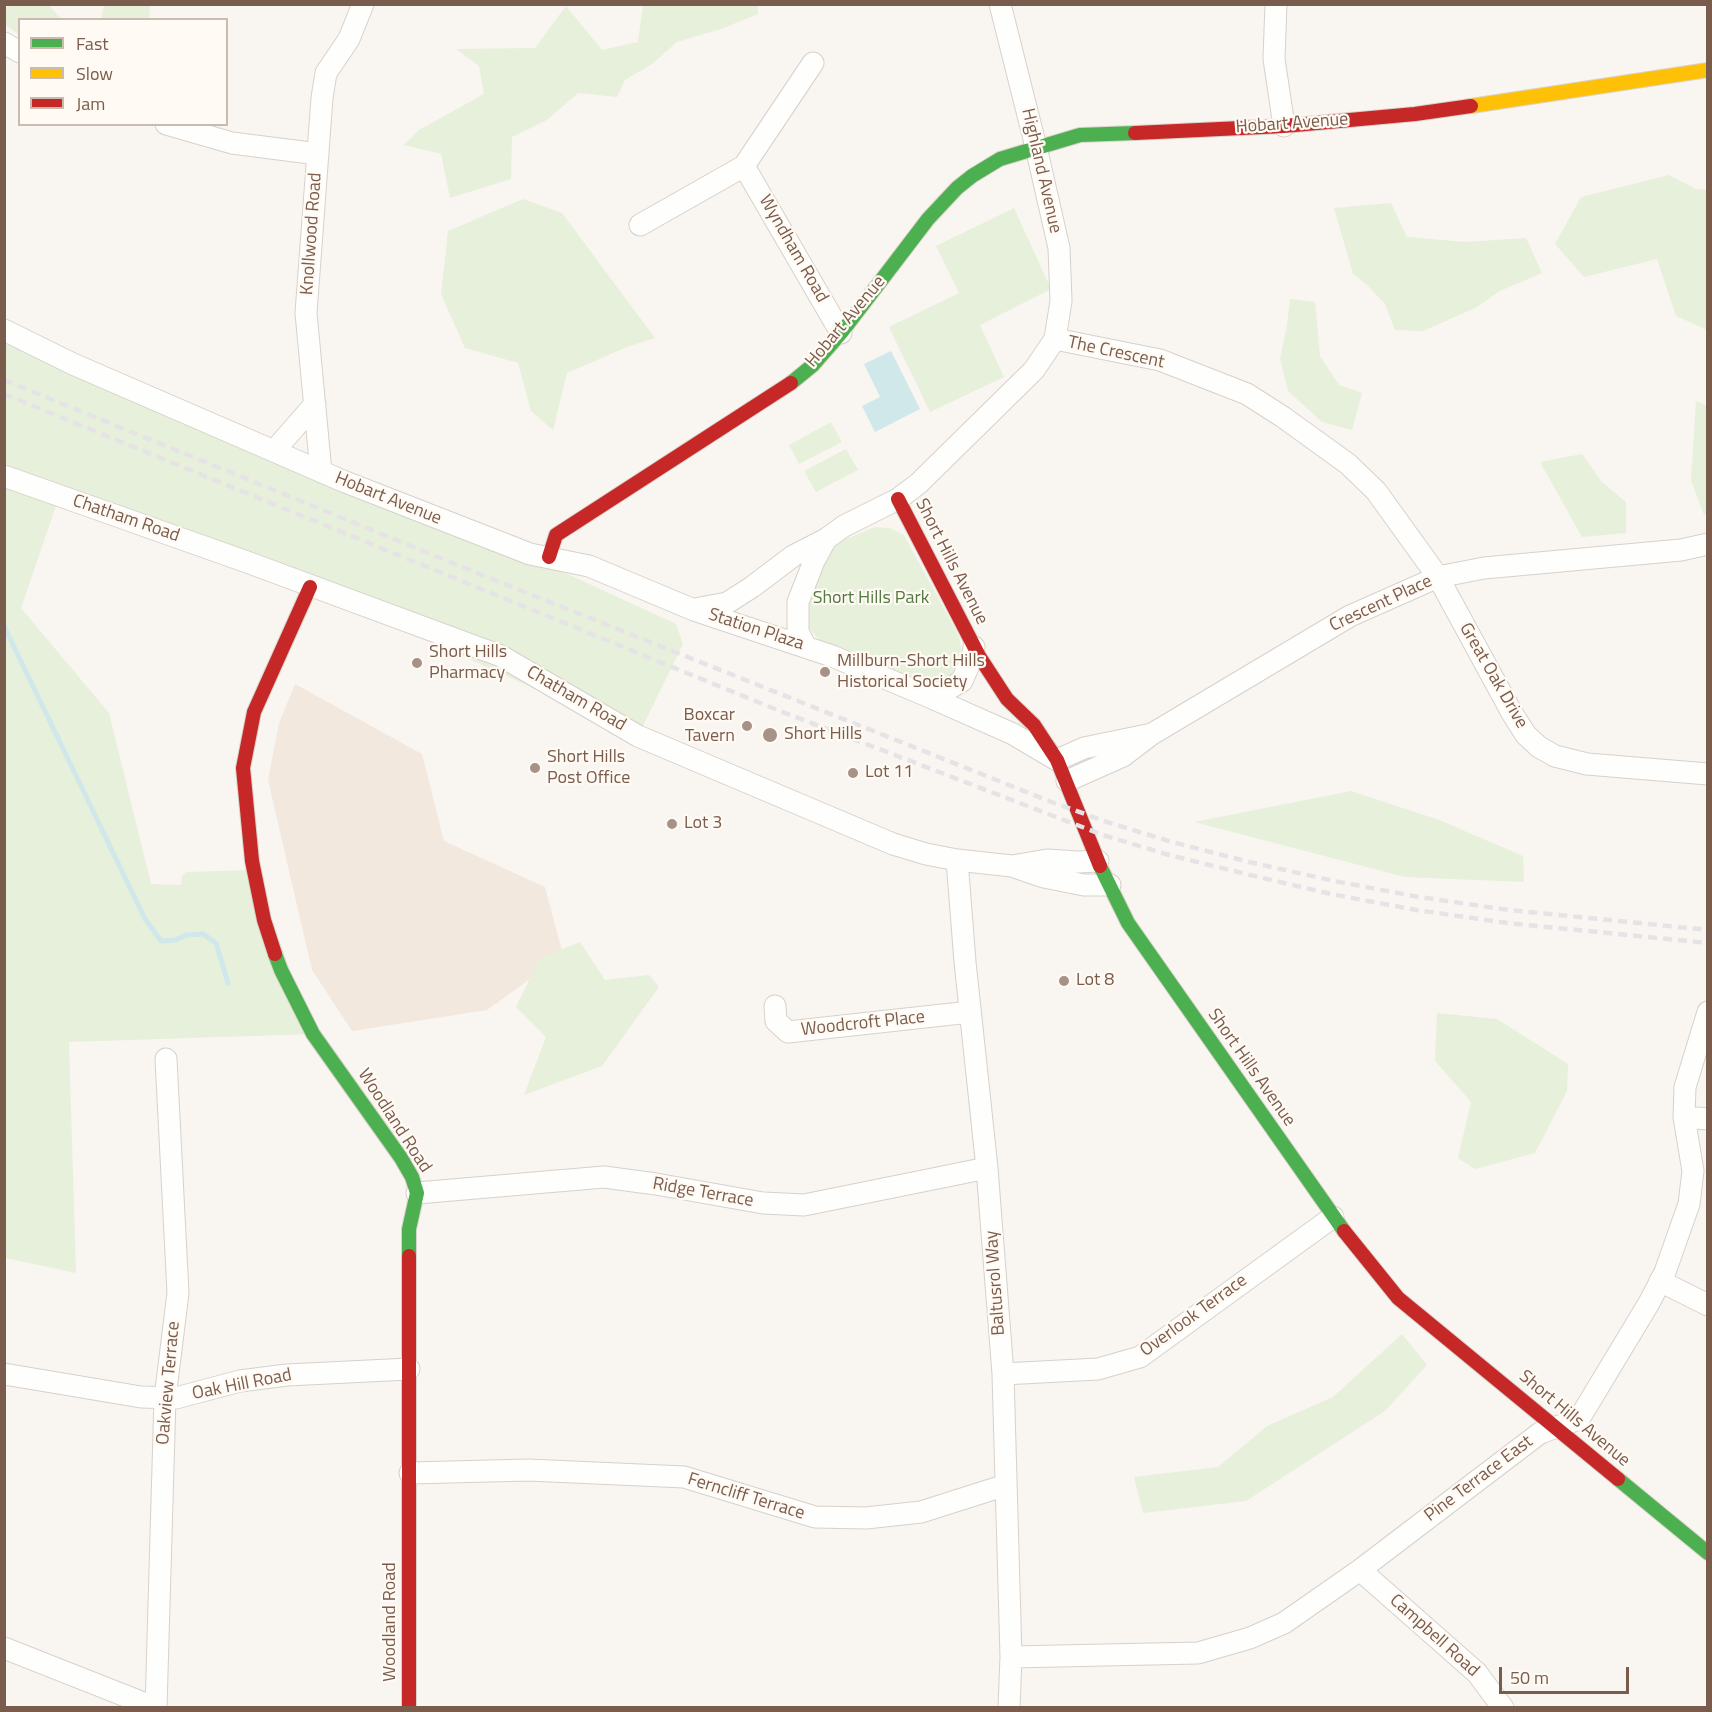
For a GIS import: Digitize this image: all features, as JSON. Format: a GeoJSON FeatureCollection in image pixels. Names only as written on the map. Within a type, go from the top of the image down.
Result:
{"type":"FeatureCollection","features":[{"type":"Feature","properties":{"kind":"street","name":"Knollwood Road"},"geometry":{"type":"LineString","coordinates":[[321,472],[306,313],[318,154],[326,74],[349,39],[363,4]]}},
{"type":"Feature","properties":{"kind":"street","name":"Highland Avenue"},"geometry":{"type":"LineString","coordinates":[[1000,4],[1059,248],[1061,301],[1055,339]]}},
{"type":"Feature","properties":{"kind":"street"},"geometry":{"type":"LineString","coordinates":[[1276,4],[1274,59],[1284,126]]}},
{"type":"Feature","properties":{"kind":"street"},"geometry":{"type":"LineString","coordinates":[[4,43],[18,51]]}},
{"type":"Feature","properties":{"kind":"street"},"geometry":{"type":"LineString","coordinates":[[640,225],[744,166],[813,63]]}},
{"type":"Feature","properties":{"kind":"street","name":"Hobart Avenue"},"geometry":{"type":"LineString","coordinates":[[4,330],[73,364],[321,472],[530,554],[549,557],[556,535],[789,385],[813,365],[842,333],[928,219],[957,188],[1000,159],[1080,135],[1284,126],[1415,114],[1707,70]]}},
{"type":"Feature","properties":{"kind":"street"},"geometry":{"type":"LineString","coordinates":[[173,126],[232,143],[318,154]]}},
{"type":"Feature","properties":{"kind":"street","name":"Wyndham Road"},"geometry":{"type":"LineString","coordinates":[[744,166],[842,333]]}},
{"type":"Feature","properties":{"kind":"street","name":"The Crescent"},"geometry":{"type":"LineString","coordinates":[[694,610],[727,603],[793,556],[826,539],[844,526],[898,499],[918,484],[1034,370],[1055,339],[1160,360],[1246,394],[1274,411],[1347,464],[1376,491],[1437,577]]}},
{"type":"Feature","properties":{"kind":"street"},"geometry":{"type":"LineString","coordinates":[[274,451],[315,404]]}},
{"type":"Feature","properties":{"kind":"street","name":"Chatham Road"},"geometry":{"type":"LineString","coordinates":[[4,476],[247,562],[501,656],[638,736],[893,844],[957,860],[1012,866],[1044,878],[1084,885],[1110,885]]}},
{"type":"Feature","properties":{"kind":"street","name":"Short Hills Avenue"},"geometry":{"type":"LineString","coordinates":[[898,499],[974,647],[1007,699],[1034,725],[1056,760],[1067,781],[1098,861],[1128,923],[1333,1217],[1398,1298],[1707,1553]]}},
{"type":"Feature","properties":{"kind":"street","name":"The Crescent"},"geometry":{"type":"LineString","coordinates":[[806,647],[798,632],[798,602],[814,561],[826,539]]}},
{"type":"Feature","properties":{"kind":"street","name":"Crescent Place"},"geometry":{"type":"LineString","coordinates":[[1067,781],[1123,756],[1152,734],[1350,616],[1437,577],[1484,568],[1681,550],[1707,544]]}},
{"type":"Feature","properties":{"kind":"street","name":"Station Plaza"},"geometry":{"type":"LineString","coordinates":[[549,557],[589,566],[694,610],[806,647],[925,694],[1013,734],[1056,760]]}},
{"type":"Feature","properties":{"kind":"street","name":"Great Oak Drive"},"geometry":{"type":"LineString","coordinates":[[1437,577],[1512,713],[1526,735],[1539,747],[1555,756],[1587,764],[1707,774]]}},
{"type":"Feature","properties":{"kind":"street","name":"Woodland Road"},"geometry":{"type":"LineString","coordinates":[[310,586],[254,712],[243,768],[252,861],[264,920],[281,970],[313,1035],[401,1158],[412,1177],[417,1193],[409,1229],[409,1707]]}},
{"type":"Feature","properties":{"kind":"street"},"geometry":{"type":"LineString","coordinates":[[925,694],[945,692],[962,681],[974,647]]}},
{"type":"Feature","properties":{"kind":"street","name":"Crescent Place"},"geometry":{"type":"LineString","coordinates":[[1056,760],[1084,748],[1152,734]]}},
{"type":"Feature","properties":{"kind":"street","name":"Baltusrol Way"},"geometry":{"type":"LineString","coordinates":[[957,860],[987,1168],[1002,1374],[1011,1657],[1009,1707]]}},
{"type":"Feature","properties":{"kind":"street","name":"Chatham Road"},"geometry":{"type":"LineString","coordinates":[[1012,866],[1047,860],[1098,861]]}},
{"type":"Feature","properties":{"kind":"street","name":"Woodcroft Place"},"geometry":{"type":"LineString","coordinates":[[775,1006],[776,1021],[788,1032],[970,1012]]}},
{"type":"Feature","properties":{"kind":"street","name":"Pine Terrace East"},"geometry":{"type":"LineString","coordinates":[[1011,1657],[1198,1653],[1250,1638],[1284,1623],[1360,1570],[1540,1433],[1579,1419],[1644,1312],[1660,1281],[1689,1204],[1693,1171],[1684,1117],[1685,1087],[1707,1012]]}},
{"type":"Feature","properties":{"kind":"street","name":"Oakview Terrace"},"geometry":{"type":"LineString","coordinates":[[156,1707],[165,1398],[178,1293],[166,1059]]}},
{"type":"Feature","properties":{"kind":"street"},"geometry":{"type":"LineString","coordinates":[[1684,1117],[1707,1119]]}},
{"type":"Feature","properties":{"kind":"street","name":"Ridge Terrace"},"geometry":{"type":"LineString","coordinates":[[417,1193],[604,1177],[763,1203],[804,1205],[987,1168]]}},
{"type":"Feature","properties":{"kind":"street","name":"Overlook Terrace"},"geometry":{"type":"LineString","coordinates":[[1002,1374],[1098,1369],[1140,1357],[1333,1217]]}},
{"type":"Feature","properties":{"kind":"street"},"geometry":{"type":"LineString","coordinates":[[1660,1281],[1707,1305]]}},
{"type":"Feature","properties":{"kind":"street","name":"Oak Hill Road"},"geometry":{"type":"LineString","coordinates":[[4,1374],[141,1397],[176,1398],[240,1381],[287,1375],[409,1369]]}},
{"type":"Feature","properties":{"kind":"street","name":"Ferncliff Terrace"},"geometry":{"type":"LineString","coordinates":[[410,1473],[529,1470],[684,1477],[814,1517],[866,1518],[921,1512],[1006,1485]]}},
{"type":"Feature","properties":{"kind":"street","name":"Campbell Road"},"geometry":{"type":"LineString","coordinates":[[1360,1570],[1478,1673],[1503,1707]]}},
{"type":"Feature","properties":{"kind":"street"},"geometry":{"type":"LineString","coordinates":[[4,1648],[156,1707]]}},
{"type":"Feature","properties":{"kind":"shaded area"},"geometry":{"type":"Polygon","coordinates":[[[295,684],[422,754],[444,841],[545,887],[563,955],[487,1010],[352,1031],[312,970],[268,780],[279,723],[295,684]]]}},
{"type":"Feature","properties":{"kind":"green space"},"geometry":{"type":"Polygon","coordinates":[[[49,5],[60,18],[18,18],[18,34],[5,24],[5,7],[49,5]]]}},
{"type":"Feature","properties":{"kind":"green space"},"geometry":{"type":"Polygon","coordinates":[[[104,5],[150,5],[149,18],[101,18],[104,5]]]}},
{"type":"Feature","properties":{"kind":"green space"},"geometry":{"type":"Polygon","coordinates":[[[643,5],[758,5],[758,14],[721,29],[677,42],[652,64],[625,80],[617,97],[578,93],[547,120],[512,137],[511,179],[450,198],[441,154],[404,145],[419,130],[484,94],[479,66],[456,49],[535,48],[566,6],[602,50],[638,42],[643,5]]]}},
{"type":"Feature","properties":{"kind":"green space"},"geometry":{"type":"Polygon","coordinates":[[[1669,175],[1696,189],[1707,190],[1707,330],[1676,316],[1657,259],[1584,277],[1555,244],[1581,197],[1669,175]]]}},
{"type":"Feature","properties":{"kind":"green space"},"geometry":{"type":"Polygon","coordinates":[[[523,199],[562,213],[655,338],[627,347],[567,373],[553,430],[531,411],[518,363],[465,348],[441,294],[448,231],[523,199]]]}},
{"type":"Feature","properties":{"kind":"green space"},"geometry":{"type":"Polygon","coordinates":[[[1391,203],[1407,237],[1465,242],[1526,238],[1542,273],[1500,291],[1477,307],[1423,331],[1395,330],[1385,304],[1353,274],[1334,208],[1391,203]]]}},
{"type":"Feature","properties":{"kind":"green space"},"geometry":{"type":"Polygon","coordinates":[[[1014,208],[1051,289],[980,325],[1004,377],[930,412],[889,327],[959,293],[936,246],[1014,208]]]}},
{"type":"Feature","properties":{"kind":"green space"},"geometry":{"type":"Polygon","coordinates":[[[1290,299],[1315,302],[1320,356],[1339,385],[1362,393],[1352,430],[1322,422],[1288,391],[1280,359],[1290,299]]]}},
{"type":"Feature","properties":{"kind":"green space"},"geometry":{"type":"Polygon","coordinates":[[[4,329],[524,554],[676,624],[683,644],[638,736],[375,616],[59,497],[21,608],[109,713],[151,884],[181,885],[182,876],[187,872],[254,870],[313,1034],[69,1042],[76,1273],[5,1258],[4,329]]]}},
{"type":"Feature","properties":{"kind":"green space"},"geometry":{"type":"Polygon","coordinates":[[[1696,401],[1707,406],[1708,514],[1704,515],[1691,480],[1696,401]]]}},
{"type":"Feature","properties":{"kind":"green space"},"geometry":{"type":"Polygon","coordinates":[[[831,422],[842,442],[799,464],[789,445],[831,422]]]}},
{"type":"Feature","properties":{"kind":"green space"},"geometry":{"type":"Polygon","coordinates":[[[846,449],[858,470],[816,492],[804,471],[846,449]]]}},
{"type":"Feature","properties":{"kind":"green space"},"geometry":{"type":"Polygon","coordinates":[[[1582,454],[1602,482],[1626,502],[1626,533],[1582,537],[1540,462],[1582,454]]]}},
{"type":"Feature","properties":{"kind":"green space","name":"Short Hills Park"},"geometry":{"type":"Polygon","coordinates":[[[875,527],[890,528],[904,535],[959,636],[962,656],[954,673],[941,681],[929,684],[917,681],[822,643],[810,629],[805,612],[826,558],[844,540],[875,527]]]}},
{"type":"Feature","properties":{"kind":"green space"},"geometry":{"type":"Polygon","coordinates":[[[1351,791],[1439,820],[1523,856],[1524,882],[1405,877],[1194,822],[1351,791]]]}},
{"type":"Feature","properties":{"kind":"green space"},"geometry":{"type":"Polygon","coordinates":[[[580,942],[605,980],[649,975],[659,987],[602,1066],[524,1095],[546,1037],[516,1007],[540,958],[580,942]]]}},
{"type":"Feature","properties":{"kind":"green space"},"geometry":{"type":"Polygon","coordinates":[[[1437,1013],[1497,1019],[1568,1064],[1567,1091],[1535,1153],[1475,1169],[1458,1158],[1471,1102],[1435,1061],[1437,1013]]]}},
{"type":"Feature","properties":{"kind":"green space"},"geometry":{"type":"Polygon","coordinates":[[[1402,1334],[1427,1365],[1385,1411],[1246,1501],[1143,1513],[1134,1477],[1218,1467],[1267,1426],[1333,1397],[1402,1334]]]}},
{"type":"Feature","properties":{"kind":"water"},"geometry":{"type":"Polygon","coordinates":[[[891,351],[920,409],[875,432],[862,406],[880,397],[864,364],[891,351]]]}},
{"type":"Feature","properties":{"kind":"waterway"},"geometry":{"type":"LineString","coordinates":[[4,626],[145,919],[161,941],[176,940],[186,935],[203,934],[216,943],[228,983]]}},
{"type":"Feature","properties":{"kind":"railway"},"geometry":{"type":"LineString","coordinates":[[4,380],[492,579],[1107,822],[1249,862],[1419,897],[1509,910],[1708,930]]}},
{"type":"Feature","properties":{"kind":"railway"},"geometry":{"type":"LineString","coordinates":[[4,394],[775,709],[1103,835],[1169,855],[1246,874],[1331,894],[1416,910],[1507,923],[1708,943]]}},
{"type":"Feature","properties":{"kind":"traffic: fast"},"geometry":{"type":"LineString","coordinates":[[791,383],[813,365],[841,333],[928,219],[957,188],[972,176],[1000,159],[1080,135],[1135,133]]}},
{"type":"Feature","properties":{"kind":"traffic: fast"},"geometry":{"type":"LineString","coordinates":[[1100,866],[1128,923],[1344,1231]]}},
{"type":"Feature","properties":{"kind":"traffic: fast"},"geometry":{"type":"LineString","coordinates":[[275,954],[313,1034],[412,1177],[417,1193],[409,1229],[409,1256]]}},
{"type":"Feature","properties":{"kind":"traffic: fast"},"geometry":{"type":"LineString","coordinates":[[1618,1479],[1708,1553]]}},
{"type":"Feature","properties":{"kind":"traffic: slow"},"geometry":{"type":"LineString","coordinates":[[1471,106],[1708,70]]}},
{"type":"Feature","properties":{"kind":"traffic: jam"},"geometry":{"type":"LineString","coordinates":[[1135,133],[1284,126],[1415,114],[1471,106]]}},
{"type":"Feature","properties":{"kind":"traffic: jam"},"geometry":{"type":"LineString","coordinates":[[549,557],[556,535],[791,383]]}},
{"type":"Feature","properties":{"kind":"traffic: jam"},"geometry":{"type":"LineString","coordinates":[[898,499],[979,656],[1007,699],[1034,725],[1057,760],[1100,866]]}},
{"type":"Feature","properties":{"kind":"traffic: jam"},"geometry":{"type":"LineString","coordinates":[[275,954],[264,920],[252,861],[243,768],[254,712],[310,587]]}},
{"type":"Feature","properties":{"kind":"traffic: jam"},"geometry":{"type":"LineString","coordinates":[[1344,1231],[1398,1298],[1618,1479]]}},
{"type":"Feature","properties":{"kind":"traffic: jam"},"geometry":{"type":"LineString","coordinates":[[409,1256],[409,1708]]}},
{"type":"Feature","properties":{"kind":"place","name":"Short Hills Pharmacy"},"geometry":{"type":"Point","coordinates":[417,663]}},
{"type":"Feature","properties":{"kind":"place","name":"Millburn-Short Hills Historical Society"},"geometry":{"type":"Point","coordinates":[825,672]}},
{"type":"Feature","properties":{"kind":"place","name":"Boxcar Tavern"},"geometry":{"type":"Point","coordinates":[747,726]}},
{"type":"Feature","properties":{"kind":"place","name":"Short Hills"},"geometry":{"type":"Point","coordinates":[770,735]}},
{"type":"Feature","properties":{"kind":"place","name":"Short Hills Post Office"},"geometry":{"type":"Point","coordinates":[535,768]}},
{"type":"Feature","properties":{"kind":"place","name":"Lot 11"},"geometry":{"type":"Point","coordinates":[853,773]}},
{"type":"Feature","properties":{"kind":"place","name":"Lot 3"},"geometry":{"type":"Point","coordinates":[672,824]}},
{"type":"Feature","properties":{"kind":"place","name":"Lot 8"},"geometry":{"type":"Point","coordinates":[1064,981]}}]}
